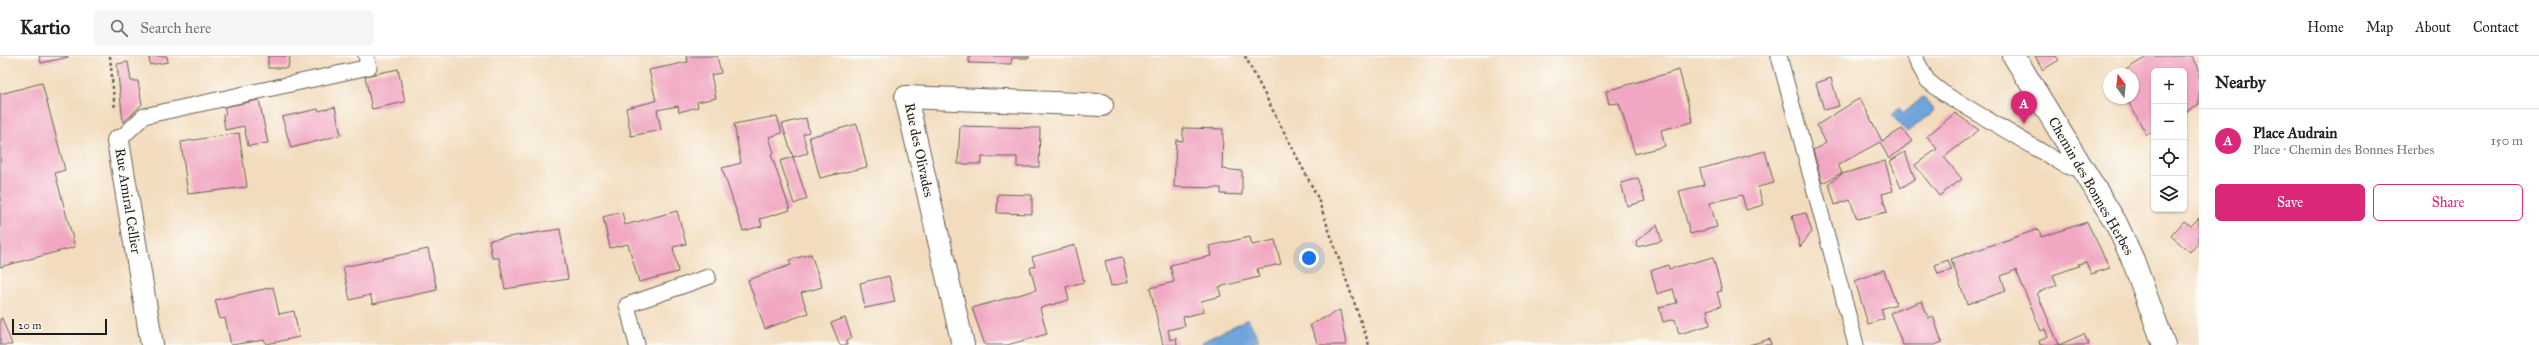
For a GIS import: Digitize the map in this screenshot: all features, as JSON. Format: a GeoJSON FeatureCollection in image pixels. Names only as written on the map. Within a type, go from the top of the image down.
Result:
{"type":"FeatureCollection","features":[{"type":"Feature","properties":{"kind":"street","name":"Chemin des Bonnes Herbes"},"geometry":{"type":"LineString","coordinates":[[2014,56],[2116,224],[2133,260],[2164,345]]}},
{"type":"Feature","properties":{"kind":"street","name":"Rue des Olivades"},"geometry":{"type":"LineString","coordinates":[[963,345],[906,97],[1102,105]]}},
{"type":"Feature","properties":{"kind":"street","name":"Rue Amiral Cellier"},"geometry":{"type":"LineString","coordinates":[[118,141],[152,345]]}},
{"type":"Feature","properties":{"kind":"lane"},"geometry":{"type":"LineString","coordinates":[[118,141],[144,116],[369,67],[366,56]]}},
{"type":"Feature","properties":{"kind":"lane"},"geometry":{"type":"LineString","coordinates":[[1779,56],[1856,345]]}},
{"type":"Feature","properties":{"kind":"lane"},"geometry":{"type":"LineString","coordinates":[[1914,56],[1927,80],[1943,93],[2066,166],[2084,170]]}},
{"type":"Feature","properties":{"kind":"lane"},"geometry":{"type":"LineString","coordinates":[[637,345],[626,305],[708,277]]}},
{"type":"Feature","properties":{"kind":"path","name":"Rue Amiral Cellier"},"geometry":{"type":"LineString","coordinates":[[110,56],[118,141]]}},
{"type":"Feature","properties":{"kind":"path"},"geometry":{"type":"LineString","coordinates":[[1245,56],[1317,196],[1369,345]]}},
{"type":"Feature","properties":{"kind":"water"},"geometry":{"type":"Polygon","coordinates":[[[1923,97],[1934,111],[1907,132],[1892,115],[1899,108],[1904,113],[1923,97]]]}},
{"type":"Feature","properties":{"kind":"water"},"geometry":{"type":"Polygon","coordinates":[[[1248,319],[1259,340],[1248,345],[1203,345],[1202,342],[1248,319]]]}},
{"type":"Feature","properties":{"kind":"building"},"geometry":{"type":"Polygon","coordinates":[[[39,56],[68,56],[68,57],[41,63],[39,56]]]}},
{"type":"Feature","properties":{"kind":"building"},"geometry":{"type":"Polygon","coordinates":[[[149,56],[167,56],[168,62],[150,65],[149,56]]]}},
{"type":"Feature","properties":{"kind":"building"},"geometry":{"type":"Polygon","coordinates":[[[268,56],[290,56],[288,68],[268,68],[268,56]]]}},
{"type":"Feature","properties":{"kind":"building"},"geometry":{"type":"Polygon","coordinates":[[[686,56],[717,56],[721,73],[711,75],[716,98],[697,102],[698,107],[679,112],[678,106],[657,110],[661,130],[631,136],[626,108],[656,101],[649,70],[688,62],[686,56]]]}},
{"type":"Feature","properties":{"kind":"building"},"geometry":{"type":"Polygon","coordinates":[[[969,56],[1029,56],[1029,58],[1012,58],[1011,64],[969,63],[969,56]]]}},
{"type":"Feature","properties":{"kind":"building"},"geometry":{"type":"Polygon","coordinates":[[[2035,56],[2056,56],[2059,60],[2043,70],[2035,56]]]}},
{"type":"Feature","properties":{"kind":"building"},"geometry":{"type":"Polygon","coordinates":[[[2148,56],[2192,56],[2199,68],[2199,104],[2187,111],[2187,68],[2151,68],[2151,133],[2147,135],[2129,104],[2139,104],[2139,68],[2129,68],[2148,56]]]}},
{"type":"Feature","properties":{"kind":"building"},"geometry":{"type":"Polygon","coordinates":[[[128,62],[131,81],[138,81],[142,104],[123,123],[117,64],[128,62]]]}},
{"type":"Feature","properties":{"kind":"building"},"geometry":{"type":"Polygon","coordinates":[[[398,69],[405,102],[372,109],[365,76],[398,69]]]}},
{"type":"Feature","properties":{"kind":"building"},"geometry":{"type":"Polygon","coordinates":[[[1679,70],[1693,122],[1661,130],[1665,146],[1635,154],[1619,103],[1609,104],[1606,91],[1679,70]]]}},
{"type":"Feature","properties":{"kind":"building"},"geometry":{"type":"Polygon","coordinates":[[[1831,78],[1839,106],[1824,110],[1816,83],[1831,78]]]}},
{"type":"Feature","properties":{"kind":"building"},"geometry":{"type":"Polygon","coordinates":[[[42,83],[65,170],[55,173],[75,247],[0,267],[0,94],[42,83]]]}},
{"type":"Feature","properties":{"kind":"building"},"geometry":{"type":"Polygon","coordinates":[[[1860,98],[1882,141],[1902,129],[1912,141],[1889,159],[1880,142],[1838,165],[1842,173],[1822,183],[1813,150],[1826,143],[1817,125],[1860,98]]]}},
{"type":"Feature","properties":{"kind":"building"},"geometry":{"type":"Polygon","coordinates":[[[259,100],[268,143],[248,146],[244,126],[225,130],[223,115],[226,114],[224,107],[259,100]]]}},
{"type":"Feature","properties":{"kind":"building"},"geometry":{"type":"Polygon","coordinates":[[[335,107],[341,135],[291,148],[282,117],[335,107]]]}},
{"type":"Feature","properties":{"kind":"building"},"geometry":{"type":"Polygon","coordinates":[[[1955,113],[1979,130],[1944,157],[1962,179],[1939,196],[1915,165],[1937,149],[1927,136],[1955,113]]]}},
{"type":"Feature","properties":{"kind":"building"},"geometry":{"type":"Polygon","coordinates":[[[777,116],[782,133],[769,137],[774,153],[771,154],[790,210],[760,219],[762,226],[743,231],[722,168],[741,163],[734,124],[777,116]]]}},
{"type":"Feature","properties":{"kind":"building"},"geometry":{"type":"Polygon","coordinates":[[[806,118],[809,132],[803,134],[808,153],[793,157],[782,124],[806,118]]]}},
{"type":"Feature","properties":{"kind":"building"},"geometry":{"type":"Polygon","coordinates":[[[857,124],[867,167],[820,178],[809,137],[857,124]]]}},
{"type":"Feature","properties":{"kind":"building"},"geometry":{"type":"Polygon","coordinates":[[[960,126],[1040,128],[1039,167],[1017,167],[1017,157],[982,157],[982,164],[958,164],[960,126]]]}},
{"type":"Feature","properties":{"kind":"building"},"geometry":{"type":"Polygon","coordinates":[[[1183,128],[1223,129],[1222,169],[1242,171],[1242,195],[1221,194],[1221,188],[1174,187],[1176,140],[1183,141],[1183,128]]]}},
{"type":"Feature","properties":{"kind":"building"},"geometry":{"type":"Polygon","coordinates":[[[239,133],[247,187],[188,194],[181,142],[239,133]]]}},
{"type":"Feature","properties":{"kind":"building"},"geometry":{"type":"Polygon","coordinates":[[[1765,151],[1774,183],[1758,187],[1763,205],[1746,210],[1742,195],[1710,203],[1717,227],[1690,234],[1679,191],[1704,185],[1700,169],[1765,151]]]}},
{"type":"Feature","properties":{"kind":"building"},"geometry":{"type":"Polygon","coordinates":[[[1905,152],[1915,179],[1901,188],[1890,161],[1905,152]]]}},
{"type":"Feature","properties":{"kind":"building"},"geometry":{"type":"Polygon","coordinates":[[[793,157],[807,199],[794,204],[780,161],[793,157]]]}},
{"type":"Feature","properties":{"kind":"building"},"geometry":{"type":"Polygon","coordinates":[[[1885,161],[1893,191],[1882,194],[1887,212],[1857,219],[1850,200],[1835,205],[1829,183],[1842,174],[1885,161]]]}},
{"type":"Feature","properties":{"kind":"building"},"geometry":{"type":"Polygon","coordinates":[[[1638,178],[1645,201],[1627,206],[1621,183],[1638,178]]]}},
{"type":"Feature","properties":{"kind":"building"},"geometry":{"type":"Polygon","coordinates":[[[998,194],[1032,195],[1032,214],[997,213],[998,194]]]}},
{"type":"Feature","properties":{"kind":"building"},"geometry":{"type":"Polygon","coordinates":[[[677,211],[686,244],[673,247],[678,272],[639,282],[628,244],[610,248],[603,217],[622,212],[625,225],[677,211]]]}},
{"type":"Feature","properties":{"kind":"building"},"geometry":{"type":"Polygon","coordinates":[[[1806,213],[1812,232],[1800,247],[1792,216],[1806,213]]]}},
{"type":"Feature","properties":{"kind":"building"},"geometry":{"type":"Polygon","coordinates":[[[2199,218],[2199,243],[2190,252],[2171,236],[2184,221],[2191,226],[2199,218]]]}},
{"type":"Feature","properties":{"kind":"building"},"geometry":{"type":"Polygon","coordinates":[[[2087,222],[2110,268],[2091,274],[2086,262],[2078,264],[2079,266],[2053,275],[2057,285],[2037,293],[2059,345],[2040,345],[2039,341],[2048,337],[2045,329],[2041,331],[2016,270],[2001,276],[2006,291],[1967,304],[1951,259],[2039,229],[2041,237],[2087,222]]]}},
{"type":"Feature","properties":{"kind":"building"},"geometry":{"type":"Polygon","coordinates":[[[1657,225],[1662,241],[1637,247],[1636,241],[1657,225]]]}},
{"type":"Feature","properties":{"kind":"building"},"geometry":{"type":"Polygon","coordinates":[[[560,229],[568,279],[505,289],[499,258],[492,258],[489,240],[560,229]]]}},
{"type":"Feature","properties":{"kind":"building"},"geometry":{"type":"Polygon","coordinates":[[[1250,237],[1252,245],[1275,240],[1281,264],[1257,269],[1259,277],[1219,287],[1221,296],[1201,301],[1204,312],[1183,317],[1185,326],[1168,330],[1170,340],[1176,338],[1177,345],[1163,345],[1150,288],[1174,282],[1170,265],[1211,256],[1209,246],[1250,237]]]}},
{"type":"Feature","properties":{"kind":"building"},"geometry":{"type":"Polygon","coordinates":[[[1075,245],[1084,282],[1066,287],[1069,300],[1040,308],[1047,334],[1007,345],[985,345],[972,308],[1036,290],[1030,268],[1035,266],[1032,257],[1075,245]]]}},
{"type":"Feature","properties":{"kind":"building"},"geometry":{"type":"Polygon","coordinates":[[[428,249],[437,290],[373,304],[370,295],[350,300],[343,267],[428,249]]]}},
{"type":"Feature","properties":{"kind":"building"},"geometry":{"type":"Polygon","coordinates":[[[811,254],[822,287],[801,293],[808,313],[765,329],[748,280],[791,265],[789,260],[811,254]]]}},
{"type":"Feature","properties":{"kind":"building"},"geometry":{"type":"Polygon","coordinates":[[[1122,257],[1128,282],[1111,286],[1105,261],[1122,257]]]}},
{"type":"Feature","properties":{"kind":"building"},"geometry":{"type":"Polygon","coordinates":[[[1713,257],[1722,291],[1717,292],[1721,306],[1707,310],[1710,325],[1679,334],[1675,319],[1663,322],[1659,307],[1677,303],[1673,289],[1657,294],[1651,271],[1668,265],[1669,269],[1713,257]]]}},
{"type":"Feature","properties":{"kind":"building"},"geometry":{"type":"Polygon","coordinates":[[[1948,260],[1952,270],[1938,274],[1935,265],[1948,260]]]}},
{"type":"Feature","properties":{"kind":"building"},"geometry":{"type":"Polygon","coordinates":[[[1884,270],[1896,304],[1881,309],[1884,319],[1868,324],[1855,281],[1884,270]]]}},
{"type":"Feature","properties":{"kind":"building"},"geometry":{"type":"Polygon","coordinates":[[[889,276],[895,302],[865,308],[860,283],[889,276]]]}},
{"type":"Feature","properties":{"kind":"building"},"geometry":{"type":"Polygon","coordinates":[[[273,287],[279,314],[294,311],[299,337],[267,344],[264,340],[231,345],[225,318],[220,319],[215,300],[273,287]]]}},
{"type":"Feature","properties":{"kind":"building"},"geometry":{"type":"Polygon","coordinates":[[[1922,301],[1928,318],[1933,316],[1942,342],[1935,345],[1903,345],[1890,313],[1922,301]]]}},
{"type":"Feature","properties":{"kind":"building"},"geometry":{"type":"Polygon","coordinates":[[[1340,310],[1346,345],[1318,345],[1310,325],[1340,310]]]}},
{"type":"Feature","properties":{"kind":"building"},"geometry":{"type":"Polygon","coordinates":[[[2,318],[12,345],[0,345],[0,319],[2,318]]]}},
{"type":"Feature","properties":{"kind":"building"},"geometry":{"type":"Polygon","coordinates":[[[845,318],[852,338],[846,341],[847,345],[840,345],[831,323],[845,318]]]}},
{"type":"Feature","properties":{"kind":"building"},"geometry":{"type":"Polygon","coordinates":[[[2084,334],[2089,345],[2059,345],[2084,334]]]}},
{"type":"Feature","properties":{"kind":"building"},"geometry":{"type":"Polygon","coordinates":[[[1770,339],[1771,345],[1749,345],[1770,339]]]}},
{"type":"Feature","properties":{"kind":"place","name":"Place Audrain"},"geometry":{"type":"Point","coordinates":[2024,124]}}]}
